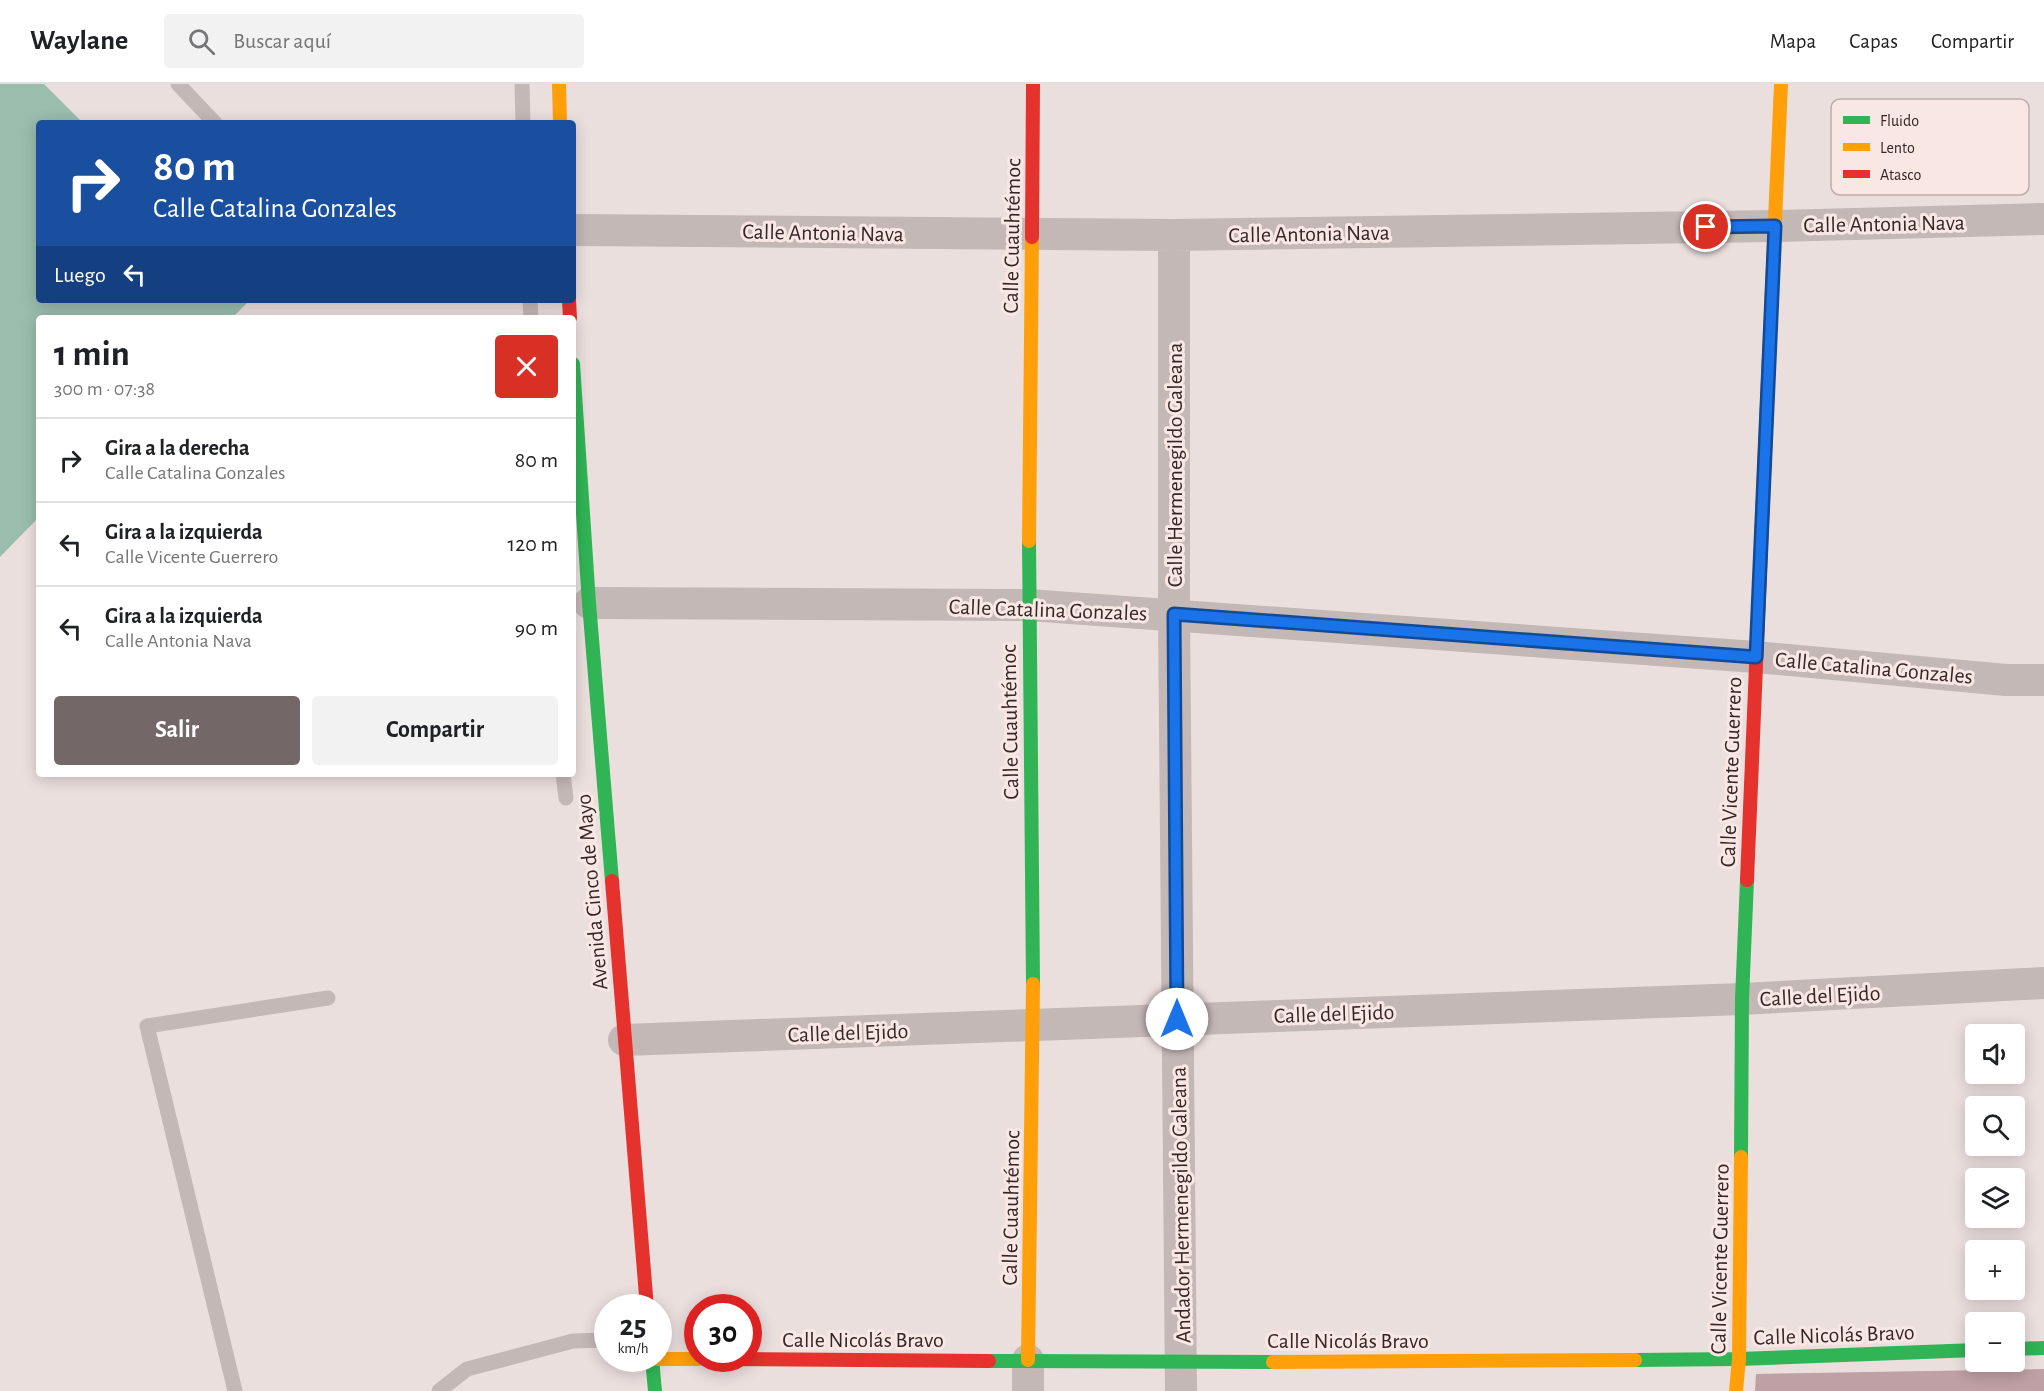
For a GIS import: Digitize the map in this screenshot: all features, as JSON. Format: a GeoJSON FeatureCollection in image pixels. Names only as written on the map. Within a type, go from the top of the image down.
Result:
{"type":"FeatureCollection","features":[{"type":"Feature","properties":{"kind":"street"},"geometry":{"type":"LineString","coordinates":[[559,84],[560,120]]}},
{"type":"Feature","properties":{"kind":"street","name":"Calle Cuauhtémoc"},"geometry":{"type":"LineString","coordinates":[[1028,1360],[1033,1025],[1028,605],[1033,84]]}},
{"type":"Feature","properties":{"kind":"street","name":"Calle Vicente Guerrero"},"geometry":{"type":"LineString","coordinates":[[1736,1391],[1739,1359],[1742,999],[1781,84]]}},
{"type":"Feature","properties":{"kind":"street","name":"Calle Antonia Nava"},"geometry":{"type":"LineString","coordinates":[[576,230],[1174,235],[1775,226],[2044,219]]}},
{"type":"Feature","properties":{"kind":"street","name":"Calle Hermenegildo Galeana"},"geometry":{"type":"LineString","coordinates":[[1174,235],[1177,1019]]}},
{"type":"Feature","properties":{"kind":"street","name":"Avenida Cinco de Mayo"},"geometry":{"type":"LineString","coordinates":[[576,453],[581,602],[624,1040],[646,1294]]}},
{"type":"Feature","properties":{"kind":"street","name":"Calle Catalina Gonzales"},"geometry":{"type":"LineString","coordinates":[[581,602],[1028,605],[1756,657],[2006,680],[2044,680]]}},
{"type":"Feature","properties":{"kind":"street","name":"Calle del Ejido"},"geometry":{"type":"LineString","coordinates":[[624,1040],[1742,999],[2044,983]]}},
{"type":"Feature","properties":{"kind":"street","name":"Andador Hermenegildo Galeana"},"geometry":{"type":"LineString","coordinates":[[1177,1019],[1182,1377]]}},
{"type":"Feature","properties":{"kind":"street"},"geometry":{"type":"LineString","coordinates":[[2025,1349],[2044,1348]]}},
{"type":"Feature","properties":{"kind":"street","name":"Calle Nicolás Bravo"},"geometry":{"type":"LineString","coordinates":[[762,1359],[1028,1360],[1182,1377],[1965,1350]]}},
{"type":"Feature","properties":{"kind":"street"},"geometry":{"type":"LineString","coordinates":[[1028,1360],[1029,1391]]}},
{"type":"Feature","properties":{"kind":"street"},"geometry":{"type":"LineString","coordinates":[[653,1372],[655,1391]]}},
{"type":"Feature","properties":{"kind":"lane"},"geometry":{"type":"LineString","coordinates":[[178,84],[212,120]]}},
{"type":"Feature","properties":{"kind":"lane"},"geometry":{"type":"LineString","coordinates":[[522,84],[523,120]]}},
{"type":"Feature","properties":{"kind":"lane"},"geometry":{"type":"LineString","coordinates":[[564,777],[566,798]]}},
{"type":"Feature","properties":{"kind":"lane"},"geometry":{"type":"LineString","coordinates":[[235,1391],[147,1026],[328,998]]}},
{"type":"Feature","properties":{"kind":"lane"},"geometry":{"type":"LineString","coordinates":[[439,1391],[467,1369],[573,1341],[594,1340]]}},
{"type":"Feature","properties":{"kind":"shaded area"},"geometry":{"type":"Polygon","coordinates":[[[0,84],[44,84],[80,120],[36,120],[36,303],[247,303],[235,315],[36,315],[36,520],[0,557],[0,84]]]}},
{"type":"Feature","properties":{"kind":"building"},"geometry":{"type":"Polygon","coordinates":[[[2025,1369],[2044,1369],[2044,1391],[1755,1391],[1756,1374],[1965,1370],[2025,1372],[2025,1369]]]}},
{"type":"Feature","properties":{"kind":"traffic: fast"},"geometry":{"type":"LineString","coordinates":[[576,409],[612,881]]}},
{"type":"Feature","properties":{"kind":"traffic: fast"},"geometry":{"type":"LineString","coordinates":[[1029,541],[1033,984]]}},
{"type":"Feature","properties":{"kind":"traffic: fast"},"geometry":{"type":"LineString","coordinates":[[1741,1157],[1742,999],[1747,880]]}},
{"type":"Feature","properties":{"kind":"traffic: fast"},"geometry":{"type":"LineString","coordinates":[[2025,1349],[2044,1348]]}},
{"type":"Feature","properties":{"kind":"traffic: fast"},"geometry":{"type":"LineString","coordinates":[[1635,1360],[1739,1359],[1965,1350]]}},
{"type":"Feature","properties":{"kind":"traffic: fast"},"geometry":{"type":"LineString","coordinates":[[989,1361],[1273,1362]]}},
{"type":"Feature","properties":{"kind":"traffic: fast"},"geometry":{"type":"LineString","coordinates":[[653,1372],[655,1391]]}},
{"type":"Feature","properties":{"kind":"traffic: slow"},"geometry":{"type":"LineString","coordinates":[[559,84],[560,120]]}},
{"type":"Feature","properties":{"kind":"traffic: slow"},"geometry":{"type":"LineString","coordinates":[[1769,357],[1781,84]]}},
{"type":"Feature","properties":{"kind":"traffic: slow"},"geometry":{"type":"LineString","coordinates":[[1029,541],[1032,237]]}},
{"type":"Feature","properties":{"kind":"traffic: slow"},"geometry":{"type":"LineString","coordinates":[[1028,1360],[1033,984]]}},
{"type":"Feature","properties":{"kind":"traffic: slow"},"geometry":{"type":"LineString","coordinates":[[1736,1391],[1739,1359],[1741,1157]]}},
{"type":"Feature","properties":{"kind":"traffic: slow"},"geometry":{"type":"LineString","coordinates":[[672,1359],[684,1359]]}},
{"type":"Feature","properties":{"kind":"traffic: slow"},"geometry":{"type":"LineString","coordinates":[[1273,1362],[1635,1360]]}},
{"type":"Feature","properties":{"kind":"traffic: jam"},"geometry":{"type":"LineString","coordinates":[[1032,237],[1033,84]]}},
{"type":"Feature","properties":{"kind":"traffic: jam"},"geometry":{"type":"LineString","coordinates":[[569,303],[570,315]]}},
{"type":"Feature","properties":{"kind":"traffic: jam"},"geometry":{"type":"LineString","coordinates":[[1747,880],[1769,357]]}},
{"type":"Feature","properties":{"kind":"traffic: jam"},"geometry":{"type":"LineString","coordinates":[[612,881],[646,1294]]}},
{"type":"Feature","properties":{"kind":"traffic: jam"},"geometry":{"type":"LineString","coordinates":[[762,1359],[989,1361]]}},
{"type":"Feature","properties":{"kind":"route"},"geometry":{"type":"LineString","coordinates":[[1177,1019],[1174,614],[1756,657],[1775,226],[1706,227]]}}]}
